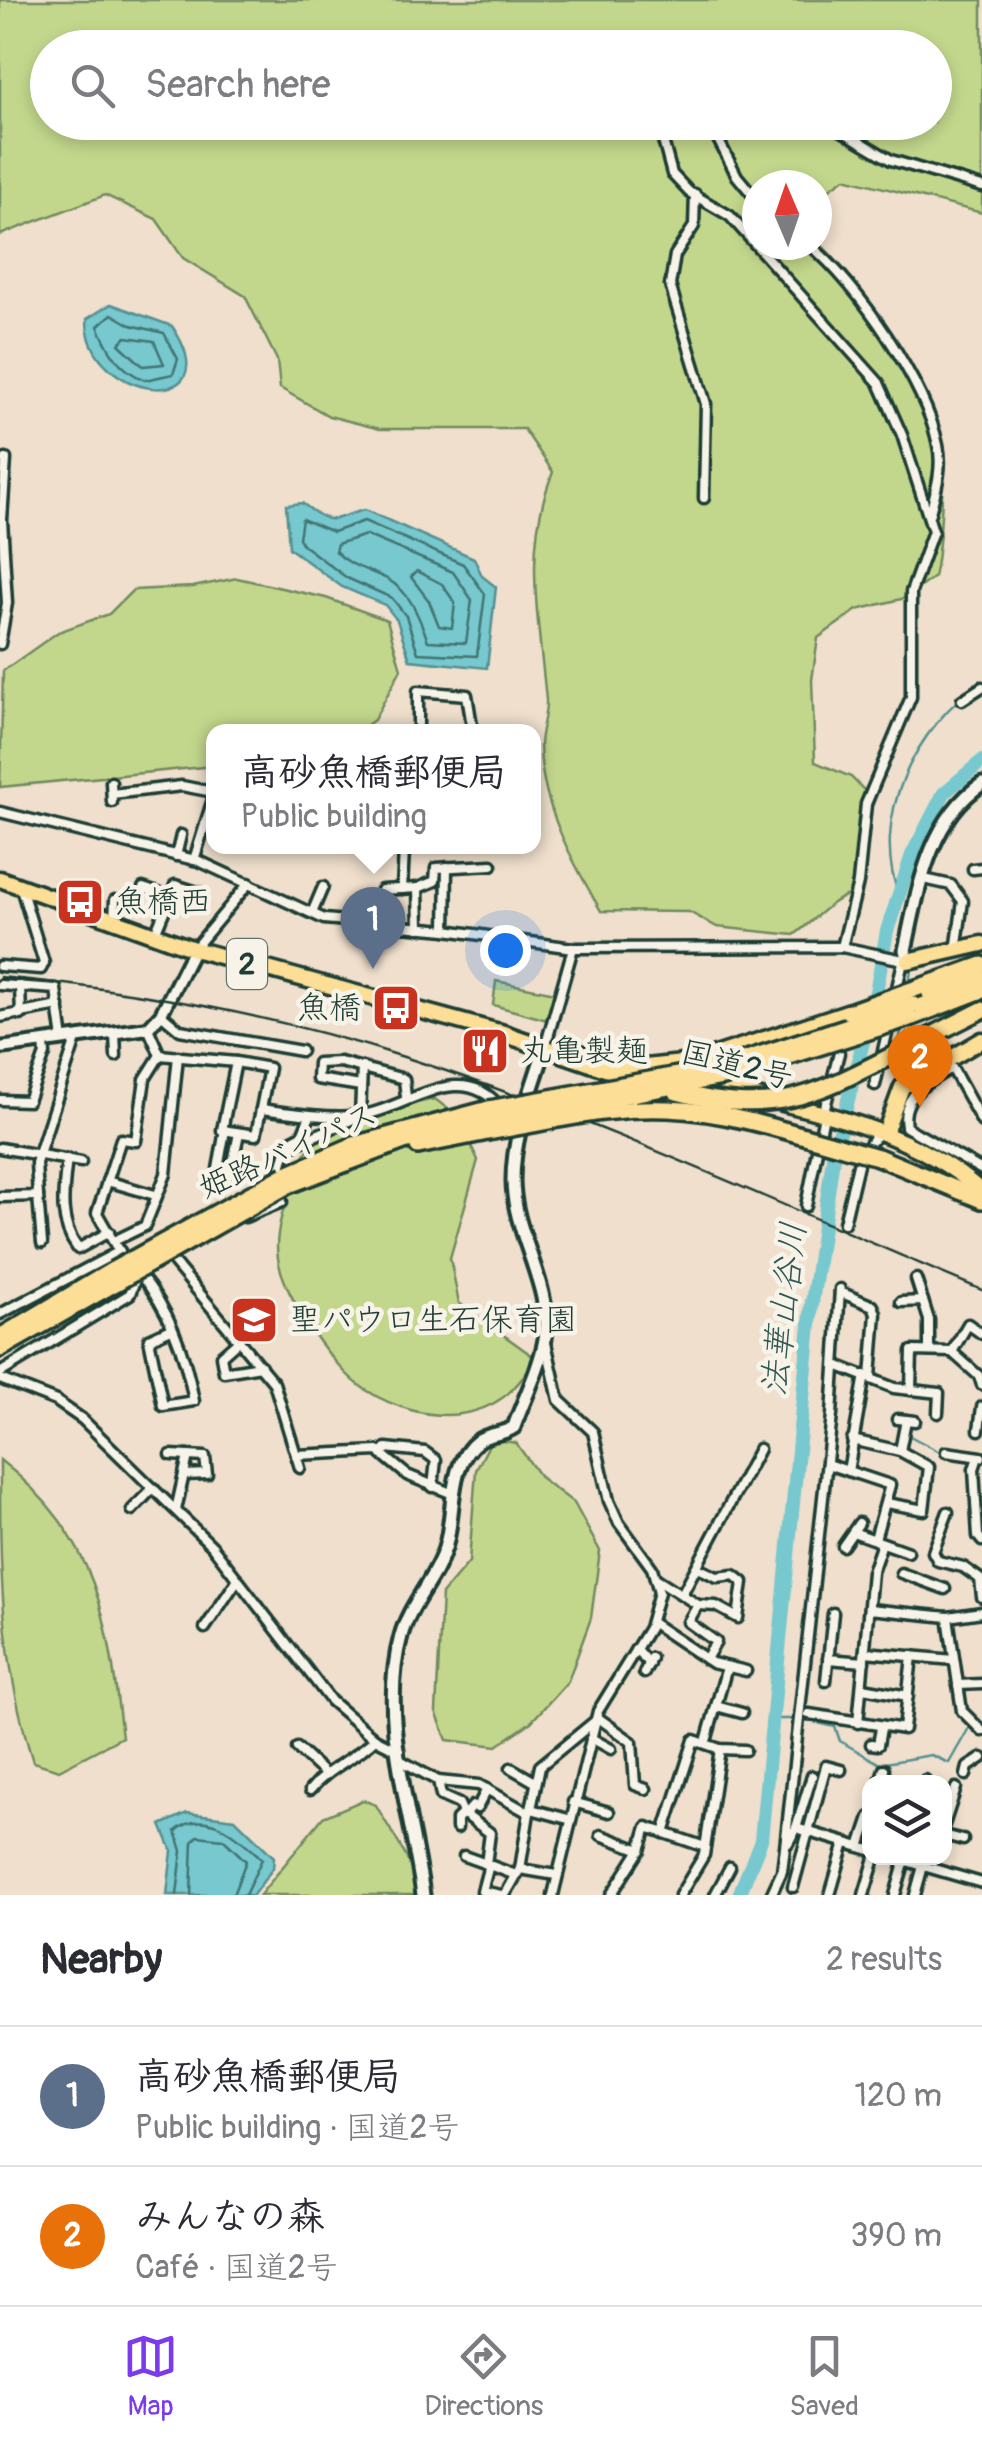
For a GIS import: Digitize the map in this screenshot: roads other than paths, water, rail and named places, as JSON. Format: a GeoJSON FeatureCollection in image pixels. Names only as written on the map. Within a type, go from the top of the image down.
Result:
{"type":"FeatureCollection","features":[{"type":"Feature","properties":{"kind":"highway","name":"2"},"geometry":{"type":"LineString","coordinates":[[0,879],[194,950],[499,1032]]}},
{"type":"Feature","properties":{"kind":"highway"},"geometry":{"type":"LineString","coordinates":[[903,961],[955,944],[982,944]]}},
{"type":"Feature","properties":{"kind":"highway"},"geometry":{"type":"LineString","coordinates":[[641,1068],[696,1062],[982,965]]}},
{"type":"Feature","properties":{"kind":"highway"},"geometry":{"type":"LineString","coordinates":[[912,1012],[982,979]]}},
{"type":"Feature","properties":{"kind":"highway"},"geometry":{"type":"LineString","coordinates":[[912,1012],[982,990]]}},
{"type":"Feature","properties":{"kind":"highway"},"geometry":{"type":"LineString","coordinates":[[499,1032],[677,1092],[745,1106],[787,1102],[833,1086],[982,1010]]}},
{"type":"Feature","properties":{"kind":"highway","name":"姫路バイパス"},"geometry":{"type":"LineString","coordinates":[[0,1350],[292,1179],[404,1141],[491,1120],[723,1077],[912,1012]]}},
{"type":"Feature","properties":{"kind":"highway"},"geometry":{"type":"LineString","coordinates":[[878,1131],[902,1087],[982,1040]]}},
{"type":"Feature","properties":{"kind":"highway","name":"国道2号"},"geometry":{"type":"LineString","coordinates":[[545,1047],[641,1068],[878,1131],[949,1166],[982,1192]]}},
{"type":"Feature","properties":{"kind":"highway"},"geometry":{"type":"LineString","coordinates":[[491,1120],[668,1108],[726,1118],[878,1157],[982,1200]]}},
{"type":"Feature","properties":{"kind":"highway","name":"姫路バイパス"},"geometry":{"type":"LineString","coordinates":[[0,1337],[127,1277]]}},
{"type":"Feature","properties":{"kind":"main road"},"geometry":{"type":"LineString","coordinates":[[903,961],[932,846],[945,821],[982,784]]}},
{"type":"Feature","properties":{"kind":"main road"},"geometry":{"type":"LineString","coordinates":[[422,1895],[399,1756],[395,1680],[400,1639],[411,1608],[439,1566],[458,1469],[480,1439],[514,1427],[545,1339],[544,1302],[515,1206],[514,1164],[545,1047]]}},
{"type":"Feature","properties":{"kind":"street"},"geometry":{"type":"LineString","coordinates":[[663,140],[672,174],[730,216],[879,383],[933,532],[911,592],[911,697],[866,804],[858,883],[842,947]]}},
{"type":"Feature","properties":{"kind":"street"},"geometry":{"type":"LineString","coordinates":[[718,140],[742,182]]}},
{"type":"Feature","properties":{"kind":"street"},"geometry":{"type":"LineString","coordinates":[[857,140],[891,160],[982,187]]}},
{"type":"Feature","properties":{"kind":"street"},"geometry":{"type":"LineString","coordinates":[[695,194],[694,226],[675,256],[670,284],[706,404],[704,498]]}},
{"type":"Feature","properties":{"kind":"street"},"geometry":{"type":"LineString","coordinates":[[825,260],[851,286],[882,328],[933,428],[940,476],[929,517]]}},
{"type":"Feature","properties":{"kind":"street"},"geometry":{"type":"LineString","coordinates":[[0,640],[7,603],[2,520],[6,459]]}},
{"type":"Feature","properties":{"kind":"street"},"geometry":{"type":"LineString","coordinates":[[962,700],[982,687]]}},
{"type":"Feature","properties":{"kind":"street"},"geometry":{"type":"LineString","coordinates":[[418,724],[418,691],[467,695],[472,724]]}},
{"type":"Feature","properties":{"kind":"street"},"geometry":{"type":"LineString","coordinates":[[111,782],[112,798],[182,786],[206,794]]}},
{"type":"Feature","properties":{"kind":"street"},"geometry":{"type":"LineString","coordinates":[[0,812],[50,820],[194,860],[312,913],[346,924],[446,930],[572,948],[842,947],[903,961],[875,1085]]}},
{"type":"Feature","properties":{"kind":"street"},"geometry":{"type":"LineString","coordinates":[[194,860],[206,820]]}},
{"type":"Feature","properties":{"kind":"street"},"geometry":{"type":"LineString","coordinates":[[176,856],[181,835]]}},
{"type":"Feature","properties":{"kind":"street"},"geometry":{"type":"LineString","coordinates":[[402,889],[404,854]]}},
{"type":"Feature","properties":{"kind":"street"},"geometry":{"type":"LineString","coordinates":[[376,925],[382,890],[418,888],[435,881],[436,868],[492,865]]}},
{"type":"Feature","properties":{"kind":"street"},"geometry":{"type":"LineString","coordinates":[[446,930],[447,867]]}},
{"type":"Feature","properties":{"kind":"street"},"geometry":{"type":"LineString","coordinates":[[924,878],[951,885],[963,901],[955,944]]}},
{"type":"Feature","properties":{"kind":"street"},"geometry":{"type":"LineString","coordinates":[[0,1048],[148,1028],[161,1014],[194,950],[249,883]]}},
{"type":"Feature","properties":{"kind":"street"},"geometry":{"type":"LineString","coordinates":[[154,936],[175,884],[201,893]]}},
{"type":"Feature","properties":{"kind":"street"},"geometry":{"type":"LineString","coordinates":[[312,913],[323,887]]}},
{"type":"Feature","properties":{"kind":"street"},"geometry":{"type":"LineString","coordinates":[[0,966],[42,969],[44,963],[21,888]]}},
{"type":"Feature","properties":{"kind":"street"},"geometry":{"type":"LineString","coordinates":[[142,888],[170,897]]}},
{"type":"Feature","properties":{"kind":"street"},"geometry":{"type":"LineString","coordinates":[[418,888],[419,928]]}},
{"type":"Feature","properties":{"kind":"street"},"geometry":{"type":"LineString","coordinates":[[114,922],[115,900]]}},
{"type":"Feature","properties":{"kind":"street"},"geometry":{"type":"LineString","coordinates":[[545,1047],[572,948]]}},
{"type":"Feature","properties":{"kind":"street"},"geometry":{"type":"LineString","coordinates":[[0,984],[56,989],[64,1040]]}},
{"type":"Feature","properties":{"kind":"street"},"geometry":{"type":"LineString","coordinates":[[20,986],[21,1014]]}},
{"type":"Feature","properties":{"kind":"street"},"geometry":{"type":"LineString","coordinates":[[0,1017],[59,1006]]}},
{"type":"Feature","properties":{"kind":"street"},"geometry":{"type":"LineString","coordinates":[[161,1014],[180,1030],[298,1048]]}},
{"type":"Feature","properties":{"kind":"street"},"geometry":{"type":"LineString","coordinates":[[148,1028],[160,1055]]}},
{"type":"Feature","properties":{"kind":"street"},"geometry":{"type":"LineString","coordinates":[[115,1033],[116,1056]]}},
{"type":"Feature","properties":{"kind":"street"},"geometry":{"type":"LineString","coordinates":[[42,1242],[39,1155],[76,1039]]}},
{"type":"Feature","properties":{"kind":"street"},"geometry":{"type":"LineString","coordinates":[[0,1100],[28,1102],[45,1054],[44,1042]]}},
{"type":"Feature","properties":{"kind":"street"},"geometry":{"type":"LineString","coordinates":[[806,1206],[839,1053]]}},
{"type":"Feature","properties":{"kind":"street"},"geometry":{"type":"LineString","coordinates":[[160,1055],[268,1068],[256,1135],[226,1130]]}},
{"type":"Feature","properties":{"kind":"street"},"geometry":{"type":"LineString","coordinates":[[0,1376],[130,1294],[120,1251],[97,1213],[120,1139],[136,1141],[145,1080],[160,1055]]}},
{"type":"Feature","properties":{"kind":"street"},"geometry":{"type":"LineString","coordinates":[[67,1160],[62,1196],[66,1233],[78,1249],[145,1226],[166,1174],[178,1056]]}},
{"type":"Feature","properties":{"kind":"street"},"geometry":{"type":"LineString","coordinates":[[236,1062],[218,1169],[231,1172],[240,1132]]}},
{"type":"Feature","properties":{"kind":"street"},"geometry":{"type":"LineString","coordinates":[[361,1086],[317,1079],[318,1063],[340,1062],[404,1079],[406,1097]]}},
{"type":"Feature","properties":{"kind":"street"},"geometry":{"type":"LineString","coordinates":[[360,1116],[362,1068]]}},
{"type":"Feature","properties":{"kind":"street"},"geometry":{"type":"LineString","coordinates":[[982,1122],[952,1068],[921,1086],[907,1103],[904,1117],[906,1128],[982,1169]]}},
{"type":"Feature","properties":{"kind":"street"},"geometry":{"type":"LineString","coordinates":[[127,1277],[282,1202],[277,1171],[287,1148],[406,1097],[444,1086],[476,1088],[498,1103],[519,1137]]}},
{"type":"Feature","properties":{"kind":"street"},"geometry":{"type":"LineString","coordinates":[[261,1109],[310,1116],[360,1116]]}},
{"type":"Feature","properties":{"kind":"street"},"geometry":{"type":"LineString","coordinates":[[284,1144],[302,1134],[310,1116]]}},
{"type":"Feature","properties":{"kind":"street"},"geometry":{"type":"LineString","coordinates":[[844,1224],[860,1160],[878,1131]]}},
{"type":"Feature","properties":{"kind":"street"},"geometry":{"type":"LineString","coordinates":[[0,1148],[81,1162]]}},
{"type":"Feature","properties":{"kind":"street"},"geometry":{"type":"LineString","coordinates":[[106,1181],[155,1194]]}},
{"type":"Feature","properties":{"kind":"street"},"geometry":{"type":"LineString","coordinates":[[0,1197],[38,1196]]}},
{"type":"Feature","properties":{"kind":"street"},"geometry":{"type":"LineString","coordinates":[[0,1314],[120,1251]]}},
{"type":"Feature","properties":{"kind":"street"},"geometry":{"type":"LineString","coordinates":[[170,1258],[274,1383],[300,1468]]}},
{"type":"Feature","properties":{"kind":"street"},"geometry":{"type":"LineString","coordinates":[[127,1277],[156,1293],[188,1367],[194,1402],[162,1406],[149,1340],[171,1329]]}},
{"type":"Feature","properties":{"kind":"street"},"geometry":{"type":"LineString","coordinates":[[916,1278],[929,1320],[929,1351]]}},
{"type":"Feature","properties":{"kind":"street"},"geometry":{"type":"LineString","coordinates":[[771,1895],[782,1871],[786,1847],[836,1365],[840,1291],[873,1306],[876,1312],[868,1376],[856,1408],[848,1470]]}},
{"type":"Feature","properties":{"kind":"street"},"geometry":{"type":"LineString","coordinates":[[901,1302],[923,1301]]}},
{"type":"Feature","properties":{"kind":"street"},"geometry":{"type":"LineString","coordinates":[[952,1352],[968,1324],[982,1334]]}},
{"type":"Feature","properties":{"kind":"street"},"geometry":{"type":"LineString","coordinates":[[545,1339],[560,1400],[594,1432],[609,1501],[657,1578],[659,1592],[651,1622],[596,1719],[568,1819],[553,1895]]}},
{"type":"Feature","properties":{"kind":"street"},"geometry":{"type":"LineString","coordinates":[[239,1340],[221,1356],[224,1372],[261,1366]]}},
{"type":"Feature","properties":{"kind":"street"},"geometry":{"type":"LineString","coordinates":[[911,1390],[912,1351],[952,1352],[980,1376],[982,1385]]}},
{"type":"Feature","properties":{"kind":"street"},"geometry":{"type":"LineString","coordinates":[[836,1365],[911,1390],[934,1391],[945,1404],[938,1414]]}},
{"type":"Feature","properties":{"kind":"street"},"geometry":{"type":"LineString","coordinates":[[0,1376],[56,1401],[82,1419],[154,1488],[238,1579],[331,1701],[375,1739],[438,1781],[487,1789],[530,1811],[568,1819]]}},
{"type":"Feature","properties":{"kind":"street"},"geometry":{"type":"LineString","coordinates":[[977,1429],[982,1407]]}},
{"type":"Feature","properties":{"kind":"street"},"geometry":{"type":"LineString","coordinates":[[900,1451],[906,1420]]}},
{"type":"Feature","properties":{"kind":"street"},"geometry":{"type":"LineString","coordinates":[[852,1440],[900,1451],[929,1467],[926,1505],[919,1512],[886,1503]]}},
{"type":"Feature","properties":{"kind":"street"},"geometry":{"type":"LineString","coordinates":[[382,1454],[386,1448],[425,1452],[436,1460],[433,1486]]}},
{"type":"Feature","properties":{"kind":"street"},"geometry":{"type":"LineString","coordinates":[[296,1455],[366,1449],[382,1454],[407,1475],[453,1494]]}},
{"type":"Feature","properties":{"kind":"street"},"geometry":{"type":"LineString","coordinates":[[682,1594],[759,1449]]}},
{"type":"Feature","properties":{"kind":"street"},"geometry":{"type":"LineString","coordinates":[[946,1452],[980,1457],[974,1469],[978,1536],[982,1541]]}},
{"type":"Feature","properties":{"kind":"street"},"geometry":{"type":"LineString","coordinates":[[171,1455],[205,1457],[208,1474],[186,1474]]}},
{"type":"Feature","properties":{"kind":"street"},"geometry":{"type":"LineString","coordinates":[[176,1510],[188,1456]]}},
{"type":"Feature","properties":{"kind":"street"},"geometry":{"type":"LineString","coordinates":[[826,1464],[890,1485],[872,1572],[858,1724]]}},
{"type":"Feature","properties":{"kind":"street"},"geometry":{"type":"LineString","coordinates":[[132,1510],[154,1488]]}},
{"type":"Feature","properties":{"kind":"street"},"geometry":{"type":"LineString","coordinates":[[948,1512],[933,1552],[938,1560],[963,1567],[980,1579],[982,1597]]}},
{"type":"Feature","properties":{"kind":"street"},"geometry":{"type":"LineString","coordinates":[[843,1546],[859,1523]]}},
{"type":"Feature","properties":{"kind":"street"},"geometry":{"type":"LineString","coordinates":[[720,1527],[733,1534]]}},
{"type":"Feature","properties":{"kind":"street"},"geometry":{"type":"LineString","coordinates":[[853,1532],[908,1552]]}},
{"type":"Feature","properties":{"kind":"street"},"geometry":{"type":"LineString","coordinates":[[931,1584],[938,1560]]}},
{"type":"Feature","properties":{"kind":"street"},"geometry":{"type":"LineString","coordinates":[[657,1578],[698,1605],[716,1606],[738,1618],[743,1582],[734,1575],[717,1577],[698,1568]]}},
{"type":"Feature","properties":{"kind":"street"},"geometry":{"type":"LineString","coordinates":[[901,1572],[946,1589]]}},
{"type":"Feature","properties":{"kind":"street"},"geometry":{"type":"LineString","coordinates":[[205,1628],[238,1579]]}},
{"type":"Feature","properties":{"kind":"street"},"geometry":{"type":"LineString","coordinates":[[698,1605],[688,1622],[716,1642],[706,1659]]}},
{"type":"Feature","properties":{"kind":"street"},"geometry":{"type":"LineString","coordinates":[[869,1609],[948,1617],[982,1612]]}},
{"type":"Feature","properties":{"kind":"street"},"geometry":{"type":"LineString","coordinates":[[826,1681],[833,1613]]}},
{"type":"Feature","properties":{"kind":"street"},"geometry":{"type":"LineString","coordinates":[[948,1617],[962,1711],[982,1731]]}},
{"type":"Feature","properties":{"kind":"street"},"geometry":{"type":"LineString","coordinates":[[651,1622],[706,1659],[746,1671]]}},
{"type":"Feature","properties":{"kind":"street"},"geometry":{"type":"LineString","coordinates":[[636,1650],[648,1665]]}},
{"type":"Feature","properties":{"kind":"street"},"geometry":{"type":"LineString","coordinates":[[865,1652],[954,1660]]}},
{"type":"Feature","properties":{"kind":"street"},"geometry":{"type":"LineString","coordinates":[[809,1714],[904,1730],[912,1656]]}},
{"type":"Feature","properties":{"kind":"street"},"geometry":{"type":"LineString","coordinates":[[828,1659],[864,1662]]}},
{"type":"Feature","properties":{"kind":"street"},"geometry":{"type":"LineString","coordinates":[[707,1738],[727,1667]]}},
{"type":"Feature","properties":{"kind":"street"},"geometry":{"type":"LineString","coordinates":[[958,1685],[982,1684]]}},
{"type":"Feature","properties":{"kind":"street"},"geometry":{"type":"LineString","coordinates":[[863,1688],[908,1696]]}},
{"type":"Feature","properties":{"kind":"street"},"geometry":{"type":"LineString","coordinates":[[716,1706],[742,1713]]}},
{"type":"Feature","properties":{"kind":"street"},"geometry":{"type":"LineString","coordinates":[[438,1781],[441,1796],[459,1804],[464,1814],[490,1833],[482,1891],[503,1895],[518,1872],[540,1766],[596,1719]]}},
{"type":"Feature","properties":{"kind":"street"},"geometry":{"type":"LineString","coordinates":[[596,1719],[632,1742],[629,1775],[634,1784],[646,1789]]}},
{"type":"Feature","properties":{"kind":"street"},"geometry":{"type":"LineString","coordinates":[[872,1744],[878,1745],[881,1728]]}},
{"type":"Feature","properties":{"kind":"street"},"geometry":{"type":"LineString","coordinates":[[591,1738],[611,1749]]}},
{"type":"Feature","properties":{"kind":"street"},"geometry":{"type":"LineString","coordinates":[[310,1790],[324,1772],[350,1760],[375,1739]]}},
{"type":"Feature","properties":{"kind":"street"},"geometry":{"type":"LineString","coordinates":[[664,1833],[694,1740],[720,1750],[745,1750]]}},
{"type":"Feature","properties":{"kind":"street"},"geometry":{"type":"LineString","coordinates":[[298,1748],[324,1772]]}},
{"type":"Feature","properties":{"kind":"street"},"geometry":{"type":"LineString","coordinates":[[680,1895],[706,1847],[720,1750]]}},
{"type":"Feature","properties":{"kind":"street"},"geometry":{"type":"LineString","coordinates":[[966,1775],[968,1767],[982,1758]]}},
{"type":"Feature","properties":{"kind":"street"},"geometry":{"type":"LineString","coordinates":[[792,1887],[826,1766],[842,1770]]}},
{"type":"Feature","properties":{"kind":"street"},"geometry":{"type":"LineString","coordinates":[[511,1768],[535,1782]]}},
{"type":"Feature","properties":{"kind":"street"},"geometry":{"type":"LineString","coordinates":[[882,1775],[884,1769]]}},
{"type":"Feature","properties":{"kind":"street"},"geometry":{"type":"LineString","coordinates":[[786,1847],[812,1776]]}},
{"type":"Feature","properties":{"kind":"street"},"geometry":{"type":"LineString","coordinates":[[952,1800],[956,1788]]}},
{"type":"Feature","properties":{"kind":"street"},"geometry":{"type":"LineString","coordinates":[[457,1828],[457,1819],[473,1806],[477,1808],[487,1789]]}},
{"type":"Feature","properties":{"kind":"street"},"geometry":{"type":"LineString","coordinates":[[573,1802],[609,1812]]}},
{"type":"Feature","properties":{"kind":"street"},"geometry":{"type":"LineString","coordinates":[[617,1892],[647,1828],[706,1847]]}},
{"type":"Feature","properties":{"kind":"street"},"geometry":{"type":"LineString","coordinates":[[796,1828],[862,1847]]}},
{"type":"Feature","properties":{"kind":"street"},"geometry":{"type":"LineString","coordinates":[[601,1835],[640,1850]]}},
{"type":"Feature","properties":{"kind":"street"},"geometry":{"type":"LineString","coordinates":[[952,1837],[963,1840]]}},
{"type":"Feature","properties":{"kind":"street"},"geometry":{"type":"LineString","coordinates":[[830,1895],[845,1843]]}},
{"type":"Feature","properties":{"kind":"street"},"geometry":{"type":"LineString","coordinates":[[464,1856],[518,1872],[556,1875]]}},
{"type":"Feature","properties":{"kind":"street"},"geometry":{"type":"LineString","coordinates":[[864,1895],[873,1865]]}},
{"type":"Feature","properties":{"kind":"street"},"geometry":{"type":"LineString","coordinates":[[895,1895],[901,1865]]}},
{"type":"Feature","properties":{"kind":"street"},"geometry":{"type":"LineString","coordinates":[[922,1865],[982,1883]]}},
{"type":"Feature","properties":{"kind":"street"},"geometry":{"type":"LineString","coordinates":[[715,1895],[730,1866]]}},
{"type":"Feature","properties":{"kind":"street"},"geometry":{"type":"LineString","coordinates":[[915,1895],[928,1867]]}},
{"type":"Feature","properties":{"kind":"street"},"geometry":{"type":"LineString","coordinates":[[680,1869],[692,1876]]}},
{"type":"Feature","properties":{"kind":"water"},"geometry":{"type":"Polygon","coordinates":[[[111,304],[172,326],[186,356],[185,376],[172,386],[152,388],[130,382],[109,368],[93,347],[87,319],[111,304]]]}},
{"type":"Feature","properties":{"kind":"water"},"geometry":{"type":"Polygon","coordinates":[[[302,503],[328,519],[365,510],[474,558],[482,576],[496,587],[487,668],[410,660],[397,620],[385,605],[342,587],[289,548],[286,505],[302,503]]]}},
{"type":"Feature","properties":{"kind":"water"},"geometry":{"type":"Polygon","coordinates":[[[187,1813],[235,1819],[274,1857],[273,1868],[253,1895],[167,1895],[172,1851],[161,1825],[187,1813]]]}},
{"type":"Feature","properties":{"kind":"waterway"},"geometry":{"type":"LineString","coordinates":[[900,898],[890,838],[894,807],[904,778],[936,723],[982,681]]}},
{"type":"Feature","properties":{"kind":"waterway","name":"法華山谷川"},"geometry":{"type":"LineString","coordinates":[[739,1895],[761,1840],[812,1303],[833,1158],[876,992],[887,931],[912,855],[944,793],[982,761]]}},
{"type":"Feature","properties":{"kind":"waterway"},"geometry":{"type":"LineString","coordinates":[[963,941],[982,936]]}},
{"type":"Feature","properties":{"kind":"waterway"},"geometry":{"type":"LineString","coordinates":[[916,949],[949,943]]}},
{"type":"Feature","properties":{"kind":"waterway"},"geometry":{"type":"LineString","coordinates":[[909,983],[911,970]]}},
{"type":"Feature","properties":{"kind":"waterway"},"geometry":{"type":"LineString","coordinates":[[899,1042],[902,1026]]}},
{"type":"Feature","properties":{"kind":"waterway"},"geometry":{"type":"LineString","coordinates":[[896,1060],[903,1072]]}},
{"type":"Feature","properties":{"kind":"waterway"},"geometry":{"type":"LineString","coordinates":[[908,1435],[942,1453]]}},
{"type":"Feature","properties":{"kind":"waterway"},"geometry":{"type":"LineString","coordinates":[[949,1456],[982,1465]]}},
{"type":"Feature","properties":{"kind":"waterway"},"geometry":{"type":"LineString","coordinates":[[773,1719],[795,1719]]}},
{"type":"Feature","properties":{"kind":"waterway"},"geometry":{"type":"LineString","coordinates":[[805,1720],[835,1727],[840,1741],[880,1764],[931,1755],[949,1763],[970,1726]]}},
{"type":"Feature","properties":{"kind":"railway"},"geometry":{"type":"LineString","coordinates":[[0,977],[206,1006],[307,1029],[407,1058],[625,1138],[982,1290]]}},
{"type":"Feature","properties":{"kind":"place","name":"魚橋西"},"geometry":{"type":"Point","coordinates":[80,902]}},
{"type":"Feature","properties":{"kind":"place","name":"高砂魚橋郵便局"},"geometry":{"type":"Point","coordinates":[373,969]}},
{"type":"Feature","properties":{"kind":"place","name":"魚橋"},"geometry":{"type":"Point","coordinates":[396,1008]}},
{"type":"Feature","properties":{"kind":"place","name":"丸亀製麺"},"geometry":{"type":"Point","coordinates":[485,1051]}},
{"type":"Feature","properties":{"kind":"place","name":"みんなの森"},"geometry":{"type":"Point","coordinates":[920,1107]}},
{"type":"Feature","properties":{"kind":"place","name":"聖パウロ生石保育園"},"geometry":{"type":"Point","coordinates":[254,1320]}}]}
